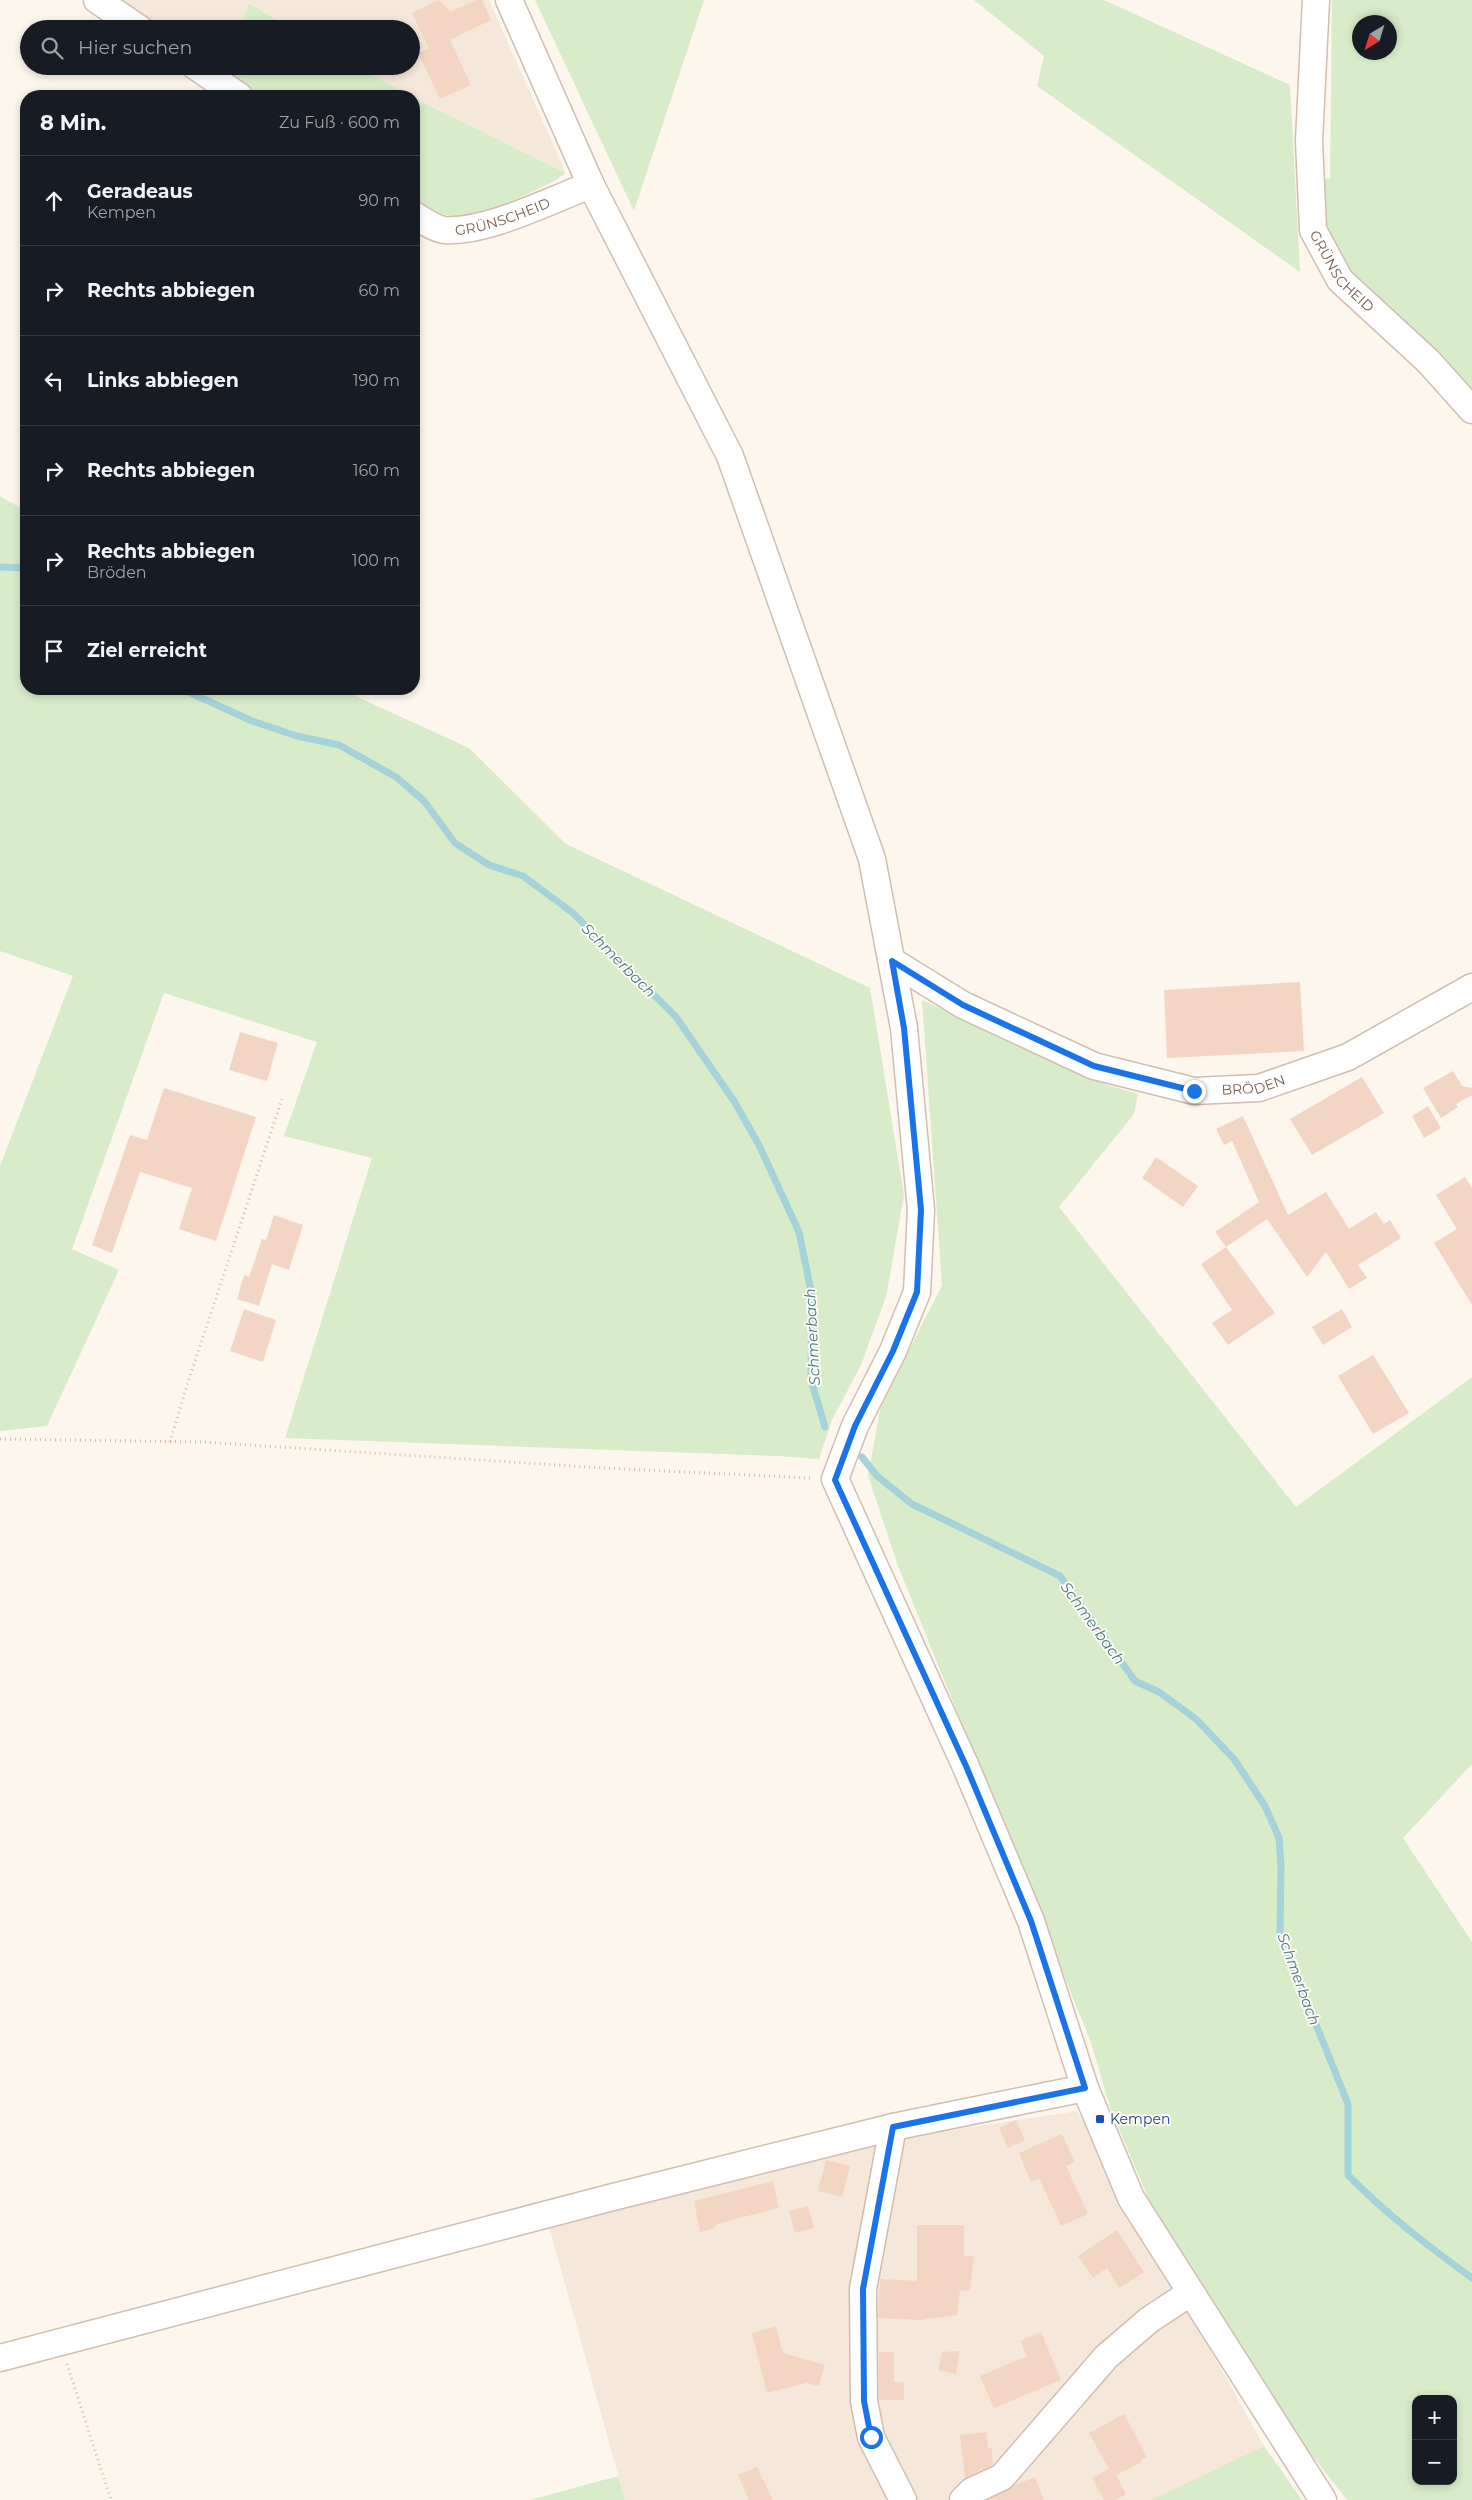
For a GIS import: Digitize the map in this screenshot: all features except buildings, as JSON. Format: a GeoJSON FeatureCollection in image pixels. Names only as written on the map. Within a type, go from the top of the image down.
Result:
{"type":"FeatureCollection","features":[{"type":"Feature","properties":{"kind":"street"},"geometry":{"type":"LineString","coordinates":[[97,0],[127,20]]}},
{"type":"Feature","properties":{"kind":"street"},"geometry":{"type":"LineString","coordinates":[[509,0],[591,185],[730,456],[872,859],[904,1028],[921,1210],[917,1292],[893,1351],[855,1426],[835,1480],[966,1766],[1031,1921],[1085,2088],[1131,2198],[1323,2500]]}},
{"type":"Feature","properties":{"kind":"street","name":"GRÜNSCHEID"},"geometry":{"type":"LineString","coordinates":[[1316,0],[1309,141],[1313,230],[1340,280],[1428,361],[1472,410]]}},
{"type":"Feature","properties":{"kind":"street"},"geometry":{"type":"LineString","coordinates":[[208,75],[230,90]]}},
{"type":"Feature","properties":{"kind":"street","name":"GRÜNSCHEID"},"geometry":{"type":"LineString","coordinates":[[420,218],[442,230],[467,229],[493,222],[591,185]]}},
{"type":"Feature","properties":{"kind":"street","name":"BRÖDEN"},"geometry":{"type":"LineString","coordinates":[[892,961],[963,1005],[1094,1066],[1194,1091],[1259,1088],[1348,1057],[1472,987]]}},
{"type":"Feature","properties":{"kind":"street"},"geometry":{"type":"LineString","coordinates":[[0,2358],[613,2197],[893,2127],[1085,2088]]}},
{"type":"Feature","properties":{"kind":"street"},"geometry":{"type":"LineString","coordinates":[[893,2127],[863,2289],[864,2401],[871,2437],[903,2500]]}},
{"type":"Feature","properties":{"kind":"street"},"geometry":{"type":"LineString","coordinates":[[963,2500],[972,2491],[1002,2477],[1106,2356],[1149,2320],[1190,2293]]}},
{"type":"Feature","properties":{"kind":"path"},"geometry":{"type":"LineString","coordinates":[[170,1442],[188,1382],[282,1099]]}},
{"type":"Feature","properties":{"kind":"path"},"geometry":{"type":"LineString","coordinates":[[0,1439],[170,1442],[835,1480]]}},
{"type":"Feature","properties":{"kind":"path"},"geometry":{"type":"LineString","coordinates":[[60,2342],[111,2500]]}},
{"type":"Feature","properties":{"kind":"shaded area"},"geometry":{"type":"Polygon","coordinates":[[[116,0],[489,0],[566,173],[420,101],[420,90],[398,90],[371,75],[420,75],[420,20],[278,20],[250,3],[244,20],[146,20],[116,0]]]}},
{"type":"Feature","properties":{"kind":"shaded area"},"geometry":{"type":"Polygon","coordinates":[[[1077,2111],[1264,2446],[1151,2500],[625,2500],[548,2223],[847,2146],[1077,2111]]]}},
{"type":"Feature","properties":{"kind":"green space"},"geometry":{"type":"Polygon","coordinates":[[[535,0],[704,0],[634,211],[535,0]]]}},
{"type":"Feature","properties":{"kind":"green space"},"geometry":{"type":"Polygon","coordinates":[[[974,0],[1104,0],[1290,85],[1300,272],[1037,86],[1044,56],[974,0]]]}},
{"type":"Feature","properties":{"kind":"green space"},"geometry":{"type":"Polygon","coordinates":[[[1332,0],[1472,0],[1472,407],[1367,303],[1324,234],[1319,177],[1330,179],[1332,0]]]}},
{"type":"Feature","properties":{"kind":"green space"},"geometry":{"type":"Polygon","coordinates":[[[249,3],[278,20],[244,20],[249,3]]]}},
{"type":"Feature","properties":{"kind":"green space"},"geometry":{"type":"Polygon","coordinates":[[[228,75],[372,75],[399,90],[251,90],[228,75]]]}},
{"type":"Feature","properties":{"kind":"green space"},"geometry":{"type":"Polygon","coordinates":[[[420,101],[566,173],[551,183],[470,220],[429,211],[420,204],[420,101]]]}},
{"type":"Feature","properties":{"kind":"green space"},"geometry":{"type":"Polygon","coordinates":[[[0,496],[20,508],[20,695],[353,695],[469,748],[566,844],[870,988],[904,1195],[886,1297],[861,1365],[832,1420],[819,1459],[285,1438],[372,1158],[284,1136],[317,1042],[164,993],[72,1249],[119,1270],[47,1426],[0,1431],[0,1166],[73,976],[0,951],[0,496]]]}},
{"type":"Feature","properties":{"kind":"green space"},"geometry":{"type":"Polygon","coordinates":[[[922,1000],[1107,1085],[1138,1094],[1134,1114],[1059,1207],[1296,1507],[1472,1377],[1472,1764],[1403,1838],[1472,1942],[1472,2500],[1347,2500],[1304,2445],[1149,2200],[1111,2110],[1090,2040],[898,1566],[868,1475],[881,1405],[942,1285],[922,1000]]]}},
{"type":"Feature","properties":{"kind":"green space"},"geometry":{"type":"Polygon","coordinates":[[[1264,2446],[1302,2500],[1151,2500],[1264,2446]]]}},
{"type":"Feature","properties":{"kind":"green space"},"geometry":{"type":"Polygon","coordinates":[[[618,2476],[625,2500],[530,2500],[618,2476]]]}},
{"type":"Feature","properties":{"kind":"waterway","name":"Schmerbach"},"geometry":{"type":"LineString","coordinates":[[0,567],[20,568]]}},
{"type":"Feature","properties":{"kind":"waterway","name":"Schmerbach"},"geometry":{"type":"LineString","coordinates":[[195,695],[252,721],[297,736],[339,745],[396,777],[424,801],[455,843],[489,865],[523,876],[573,913],[676,1017],[734,1101],[759,1145],[799,1232],[812,1296],[811,1380],[825,1427]]}},
{"type":"Feature","properties":{"kind":"waterway","name":"Schmerbach"},"geometry":{"type":"LineString","coordinates":[[862,1457],[877,1476],[912,1504],[1060,1576],[1135,1681],[1159,1692],[1196,1719],[1234,1759],[1265,1806],[1279,1838],[1281,1865],[1280,1935],[1348,2104],[1348,2175],[1408,2229],[1472,2278]]}},
{"type":"Feature","properties":{"kind":"place","name":"Kempen"},"geometry":{"type":"Point","coordinates":[1100,2119]}},
{"type":"Feature","properties":{"kind":"route"},"geometry":{"type":"LineString","coordinates":[[871,2437],[864,2401],[863,2289],[893,2127],[1085,2088],[1031,1921],[966,1766],[835,1480],[855,1426],[893,1351],[917,1292],[921,1210],[904,1028],[892,961],[963,1005],[1094,1066],[1194,1091]]}}]}
